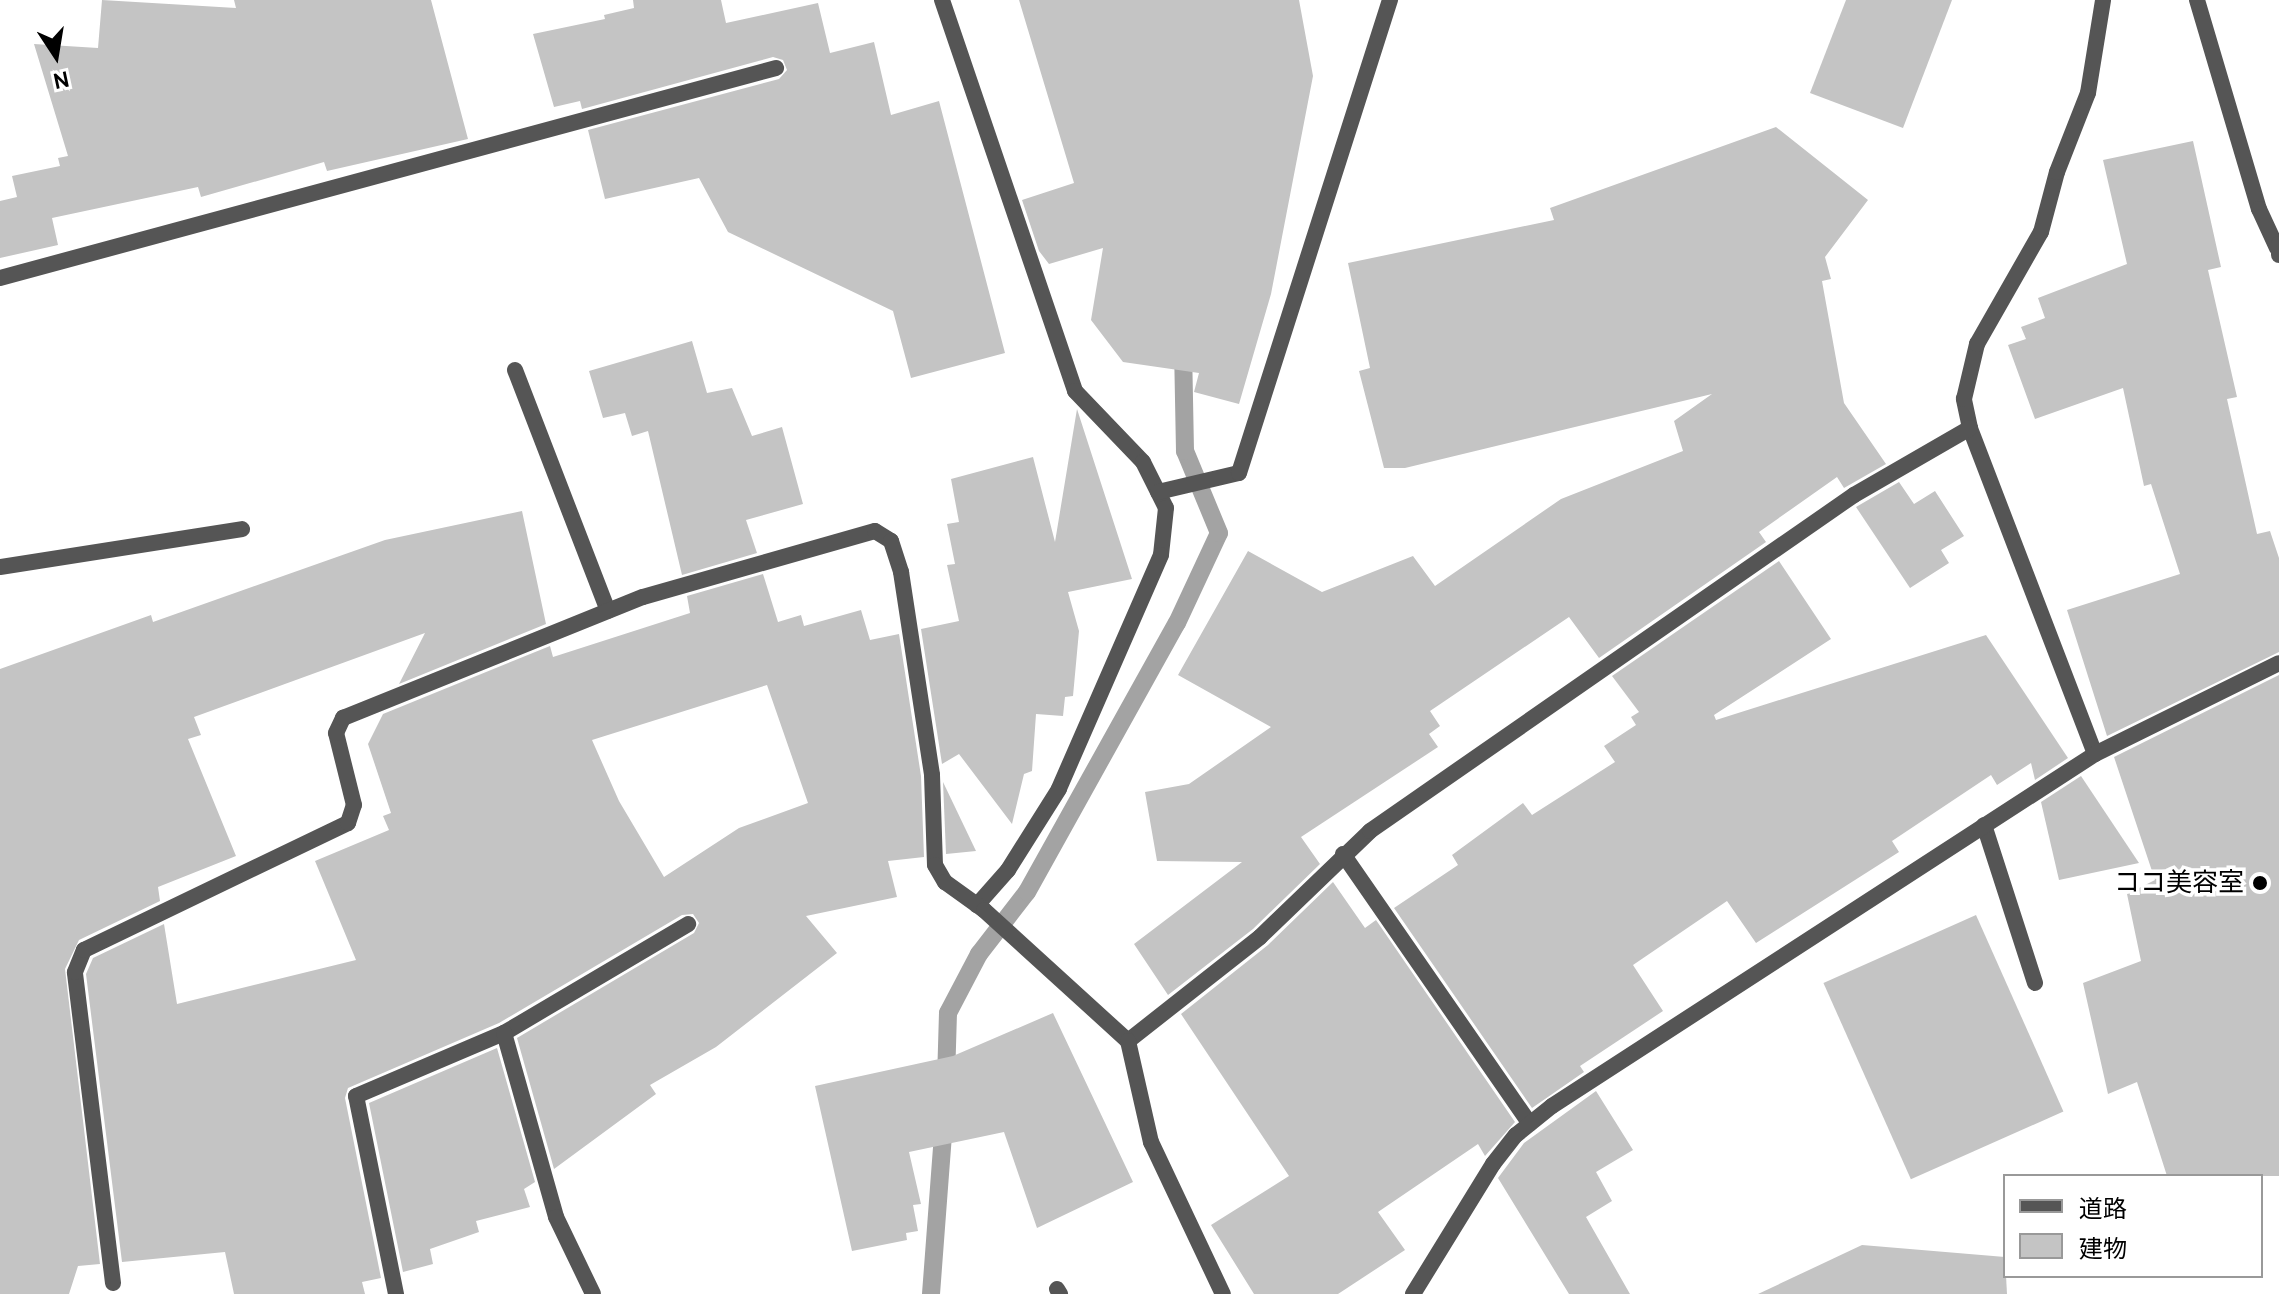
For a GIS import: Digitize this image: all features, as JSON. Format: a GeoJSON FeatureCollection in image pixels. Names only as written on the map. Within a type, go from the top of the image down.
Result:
{"type":"FeatureCollection","features":[{"type":"Feature","properties":{"kind":"street"},"geometry":{"type":"LineString","coordinates":[[942,0],[1075,391],[1143,462],[1166,508],[1161,555],[1072,760],[1008,870],[980,908]]}},
{"type":"Feature","properties":{"kind":"street"},"geometry":{"type":"LineString","coordinates":[[1158,492],[1239,473],[1390,0]]}},
{"type":"Feature","properties":{"kind":"street"},"geometry":{"type":"LineString","coordinates":[[2095,754],[1970,428],[1966,377],[1977,344],[2041,232],[2057,172],[2088,93],[2103,0]]}},
{"type":"Feature","properties":{"kind":"street"},"geometry":{"type":"LineString","coordinates":[[2197,0],[2259,209],[2278,249]]}},
{"type":"Feature","properties":{"kind":"street"},"geometry":{"type":"LineString","coordinates":[[0,278],[776,68]]}},
{"type":"Feature","properties":{"kind":"street"},"geometry":{"type":"LineString","coordinates":[[515,370],[608,611]]}},
{"type":"Feature","properties":{"kind":"street"},"geometry":{"type":"LineString","coordinates":[[1128,1041],[1260,937],[1343,854],[1854,495],[1970,428]]}},
{"type":"Feature","properties":{"kind":"street"},"geometry":{"type":"LineString","coordinates":[[0,567],[242,529]]}},
{"type":"Feature","properties":{"kind":"street"},"geometry":{"type":"LineString","coordinates":[[113,1283],[76,960],[84,950],[348,823],[354,805],[336,733],[343,718],[608,611],[845,537],[875,531],[891,541],[901,572],[932,775],[935,865],[945,882],[1028,949],[1128,1041],[1151,1142],[1223,1294]]}},
{"type":"Feature","properties":{"kind":"street"},"geometry":{"type":"LineString","coordinates":[[1413,1294],[1493,1164],[1530,1124],[2095,754],[2279,663]]}},
{"type":"Feature","properties":{"kind":"street"},"geometry":{"type":"LineString","coordinates":[[1984,825],[2035,983]]}},
{"type":"Feature","properties":{"kind":"street"},"geometry":{"type":"LineString","coordinates":[[1343,854],[1530,1124]]}},
{"type":"Feature","properties":{"kind":"street"},"geometry":{"type":"LineString","coordinates":[[396,1294],[356,1096],[504,1033],[688,924]]}},
{"type":"Feature","properties":{"kind":"street"},"geometry":{"type":"LineString","coordinates":[[504,1033],[556,1217],[593,1294]]}},
{"type":"Feature","properties":{"kind":"building"},"geometry":{"type":"Polygon","coordinates":[[[102,0],[236,8],[234,0],[431,0],[468,139],[327,171],[324,162],[201,197],[198,187],[52,218],[58,245],[0,258],[0,201],[17,197],[12,176],[60,166],[58,158],[68,156],[34,44],[98,48],[102,0]]]}},
{"type":"Feature","properties":{"kind":"building"},"geometry":{"type":"Polygon","coordinates":[[[633,0],[721,0],[726,23],[818,3],[830,53],[874,42],[891,115],[939,101],[1005,353],[911,378],[893,311],[728,232],[699,178],[605,199],[588,130],[779,79],[787,70],[783,60],[773,57],[582,109],[580,101],[554,107],[533,34],[605,19],[604,15],[634,8],[633,0]]]}},
{"type":"Feature","properties":{"kind":"building"},"geometry":{"type":"Polygon","coordinates":[[[1019,0],[1299,0],[1313,76],[1271,294],[1239,404],[1194,392],[1199,373],[1123,362],[1091,320],[1103,248],[1049,264],[1039,251],[1022,200],[1074,183],[1019,0]]]}},
{"type":"Feature","properties":{"kind":"building"},"geometry":{"type":"Polygon","coordinates":[[[1846,0],[1952,0],[1903,128],[1810,93],[1846,0]]]}},
{"type":"Feature","properties":{"kind":"building"},"geometry":{"type":"Polygon","coordinates":[[[1776,127],[1868,200],[1825,257],[1831,279],[1822,281],[1844,403],[1886,464],[1844,488],[1837,477],[1759,532],[1766,542],[1599,658],[1569,617],[1430,711],[1440,726],[1429,734],[1438,747],[1301,837],[1320,864],[1253,929],[1168,995],[1134,944],[1242,862],[1157,861],[1145,792],[1189,784],[1271,727],[1178,675],[1248,551],[1322,592],[1413,556],[1435,586],[1561,499],[1683,451],[1674,421],[1712,394],[1405,468],[1384,468],[1359,371],[1370,368],[1348,263],[1554,220],[1550,208],[1776,127]]]}},
{"type":"Feature","properties":{"kind":"building"},"geometry":{"type":"Polygon","coordinates":[[[2193,141],[2221,267],[2208,270],[2237,397],[2227,399],[2257,534],[2270,531],[2279,558],[2279,652],[2107,736],[2067,610],[2180,574],[2151,484],[2144,486],[2123,388],[2035,419],[2008,345],[2026,339],[2021,327],[2045,318],[2038,298],[2127,264],[2103,160],[2193,141]]]}},
{"type":"Feature","properties":{"kind":"building"},"geometry":{"type":"Polygon","coordinates":[[[692,341],[707,393],[732,388],[752,436],[782,427],[803,504],[746,520],[757,553],[682,575],[648,431],[632,436],[625,413],[603,418],[589,371],[692,341]]]}},
{"type":"Feature","properties":{"kind":"building"},"geometry":{"type":"Polygon","coordinates":[[[1077,409],[1132,579],[1068,592],[1079,631],[1073,696],[1065,697],[1063,716],[1036,714],[1032,771],[1024,774],[1012,824],[959,754],[942,764],[921,629],[959,621],[947,565],[955,564],[947,524],[959,522],[951,479],[1033,457],[1055,542],[1077,409]]]}},
{"type":"Feature","properties":{"kind":"building"},"geometry":{"type":"Polygon","coordinates":[[[1899,482],[1914,504],[1935,491],[1964,536],[1941,550],[1949,563],[1910,588],[1856,507],[1899,482]]]}},
{"type":"Feature","properties":{"kind":"building"},"geometry":{"type":"Polygon","coordinates":[[[522,511],[546,624],[399,684],[425,633],[194,717],[201,735],[188,739],[236,856],[158,887],[160,901],[79,940],[65,969],[100,1264],[78,1266],[69,1294],[0,1294],[0,669],[151,615],[153,622],[385,540],[522,511]]]}},
{"type":"Feature","properties":{"kind":"building"},"geometry":{"type":"Polygon","coordinates":[[[1779,561],[1831,639],[1714,715],[1716,720],[1986,635],[2068,758],[2035,780],[2031,763],[1997,785],[1991,775],[1892,841],[1899,852],[1756,943],[1727,901],[1633,965],[1663,1011],[1580,1066],[1584,1072],[1532,1108],[1394,908],[1458,865],[1452,855],[1523,803],[1532,815],[1615,762],[1604,746],[1636,725],[1631,717],[1639,712],[1612,676],[1779,561]]]}},
{"type":"Feature","properties":{"kind":"building"},"geometry":{"type":"Polygon","coordinates":[[[763,574],[778,622],[801,615],[804,626],[861,610],[870,640],[899,634],[921,776],[924,857],[888,861],[897,897],[806,916],[837,953],[716,1047],[650,1085],[656,1094],[554,1169],[517,1038],[694,933],[699,923],[693,914],[682,915],[499,1023],[348,1088],[345,1098],[381,1278],[362,1282],[365,1294],[234,1294],[225,1252],[122,1262],[86,974],[93,958],[164,924],[177,1004],[356,960],[315,861],[389,830],[383,816],[391,813],[368,744],[383,714],[550,646],[553,657],[690,613],[687,596],[763,574]],[[767,685],[592,740],[619,801],[664,877],[739,828],[808,803],[767,685]]]}},
{"type":"Feature","properties":{"kind":"building"},"geometry":{"type":"Polygon","coordinates":[[[2279,675],[2279,1176],[2166,1174],[2137,1082],[2108,1094],[2083,983],[2141,961],[2127,894],[2155,880],[2114,757],[2279,675]]]}},
{"type":"Feature","properties":{"kind":"building"},"geometry":{"type":"Polygon","coordinates":[[[2081,776],[2139,863],[2059,880],[2041,802],[2081,776]]]}},
{"type":"Feature","properties":{"kind":"building"},"geometry":{"type":"Polygon","coordinates":[[[943,782],[976,851],[946,854],[943,782]]]}},
{"type":"Feature","properties":{"kind":"building"},"geometry":{"type":"Polygon","coordinates":[[[1333,882],[1365,928],[1376,920],[1515,1122],[1485,1156],[1478,1144],[1378,1212],[1405,1250],[1338,1294],[1254,1294],[1211,1225],[1289,1176],[1181,1014],[1268,945],[1333,882]]]}},
{"type":"Feature","properties":{"kind":"building"},"geometry":{"type":"Polygon","coordinates":[[[1976,915],[2063,1111],[1911,1179],[1823,983],[1976,915]]]}},
{"type":"Feature","properties":{"kind":"building"},"geometry":{"type":"Polygon","coordinates":[[[1053,1013],[1133,1182],[1037,1228],[1004,1132],[909,1152],[921,1204],[913,1205],[918,1231],[906,1233],[907,1240],[852,1251],[815,1086],[953,1056],[1053,1013]]]}},
{"type":"Feature","properties":{"kind":"building"},"geometry":{"type":"Polygon","coordinates":[[[497,1048],[535,1182],[524,1189],[530,1207],[476,1221],[479,1232],[430,1249],[433,1264],[403,1272],[369,1103],[497,1048]]]}},
{"type":"Feature","properties":{"kind":"building"},"geometry":{"type":"Polygon","coordinates":[[[1596,1091],[1633,1150],[1596,1172],[1612,1201],[1586,1217],[1630,1294],[1569,1294],[1498,1178],[1524,1143],[1596,1091]]]}},
{"type":"Feature","properties":{"kind":"building"},"geometry":{"type":"Polygon","coordinates":[[[1862,1245],[2003,1257],[2007,1294],[1758,1294],[1862,1245]]]}},
{"type":"Feature","properties":{"kind":"waterway"},"geometry":{"type":"LineString","coordinates":[[946,1080],[948,1013],[979,954],[1027,892],[1177,623],[1219,533],[1185,451],[1183,349]]}},
{"type":"Feature","properties":{"kind":"waterway"},"geometry":{"type":"LineString","coordinates":[[931,1294],[944,1121]]}},
{"type":"Feature","properties":{"kind":"place","name":"ココ美容室"},"geometry":{"type":"Point","coordinates":[2260,883]}}]}
